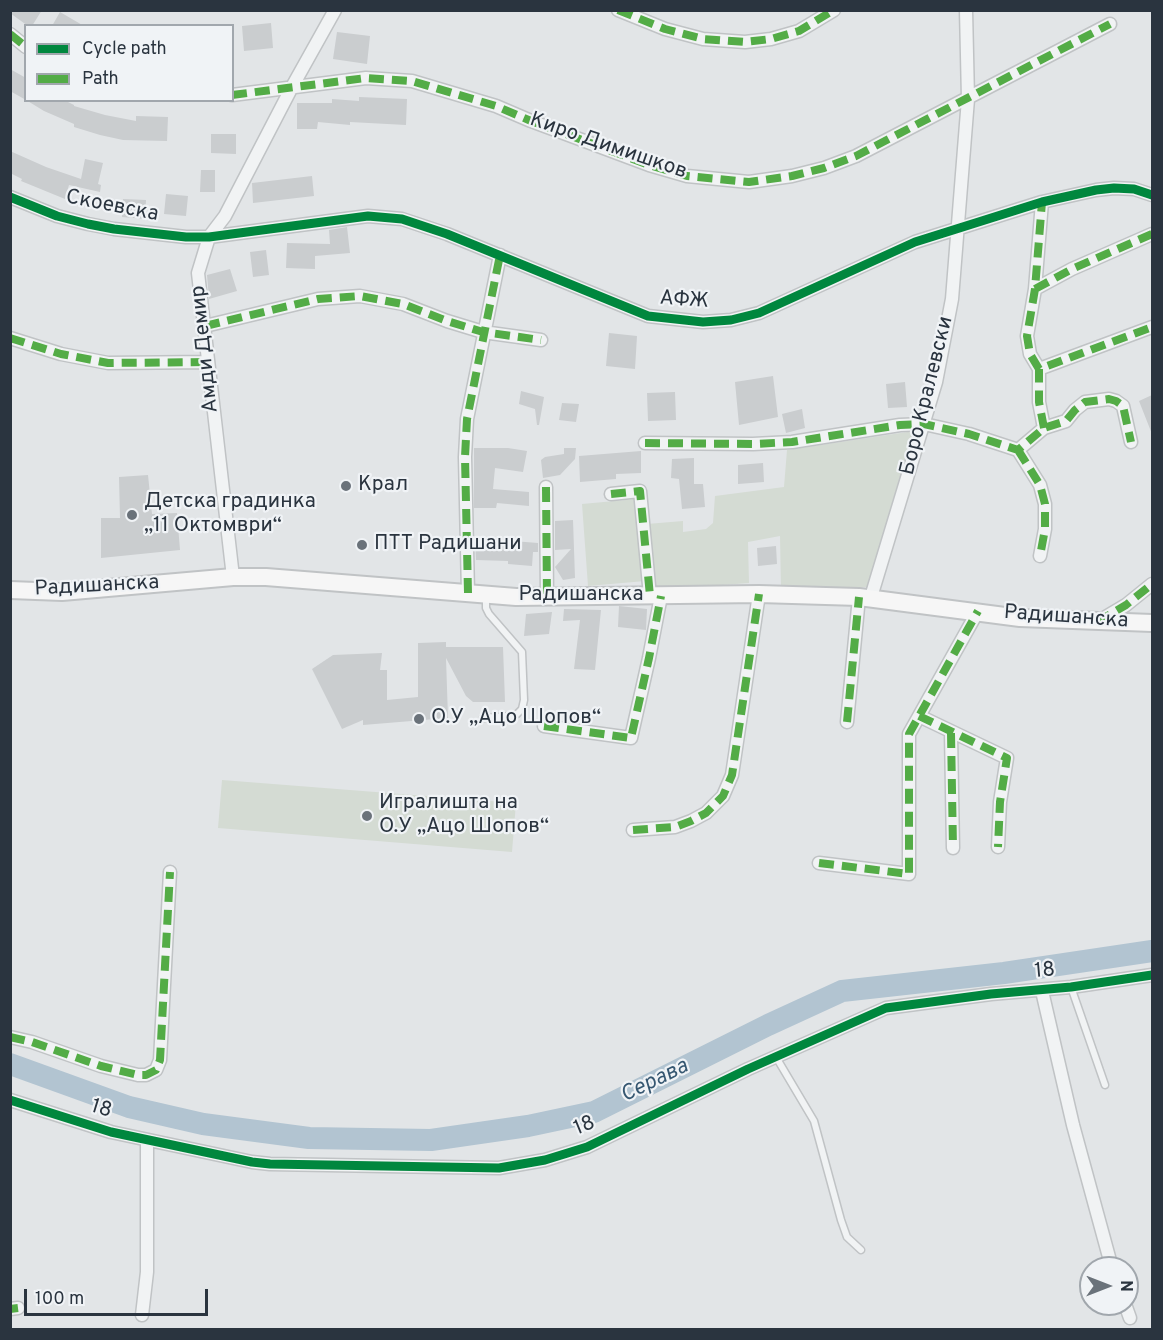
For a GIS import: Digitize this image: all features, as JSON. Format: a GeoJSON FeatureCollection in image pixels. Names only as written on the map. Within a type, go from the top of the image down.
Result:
{"type":"FeatureCollection","features":[{"type":"Feature","properties":{"kind":"street","name":"Амди Демир"},"geometry":{"type":"LineString","coordinates":[[233,577],[198,273],[209,237],[225,216],[335,10]]}},
{"type":"Feature","properties":{"kind":"street"},"geometry":{"type":"LineString","coordinates":[[618,10],[665,29],[703,39],[745,42],[771,39],[799,31],[834,10]]}},
{"type":"Feature","properties":{"kind":"street","name":"Боро Кралевски"},"geometry":{"type":"LineString","coordinates":[[847,722],[865,597],[924,424],[936,382],[952,299],[968,99],[966,10]]}},
{"type":"Feature","properties":{"kind":"street","name":"Киро Димишков"},"geometry":{"type":"LineString","coordinates":[[234,95],[366,78],[412,81],[496,106],[650,165],[687,176],[749,182],[792,176],[845,160],[968,99],[1110,24]]}},
{"type":"Feature","properties":{"kind":"street"},"geometry":{"type":"LineString","coordinates":[[10,34],[24,45]]}},
{"type":"Feature","properties":{"kind":"street","name":"АФЖ"},"geometry":{"type":"LineString","coordinates":[[209,237],[368,216],[389,217],[414,222],[648,316],[703,322],[731,320],[759,313],[915,242],[1042,202],[1114,188],[1134,189],[1152,195]]}},
{"type":"Feature","properties":{"kind":"street","name":"Скоевска"},"geometry":{"type":"LineString","coordinates":[[10,197],[57,216],[114,229],[159,235],[209,237]]}},
{"type":"Feature","properties":{"kind":"street"},"geometry":{"type":"LineString","coordinates":[[1042,202],[1035,289],[1027,336],[1030,354],[1039,369],[1039,402],[1044,428]]}},
{"type":"Feature","properties":{"kind":"street"},"geometry":{"type":"LineString","coordinates":[[1035,289],[1072,269],[1152,234]]}},
{"type":"Feature","properties":{"kind":"street"},"geometry":{"type":"LineString","coordinates":[[468,593],[465,457],[467,419],[500,255]]}},
{"type":"Feature","properties":{"kind":"street"},"geometry":{"type":"LineString","coordinates":[[205,326],[318,299],[360,296],[403,304],[483,332],[541,340]]}},
{"type":"Feature","properties":{"kind":"street"},"geometry":{"type":"LineString","coordinates":[[1039,369],[1152,327]]}},
{"type":"Feature","properties":{"kind":"street"},"geometry":{"type":"LineString","coordinates":[[10,338],[62,354],[108,363],[208,362]]}},
{"type":"Feature","properties":{"kind":"street"},"geometry":{"type":"LineString","coordinates":[[1018,450],[1044,428],[1066,421],[1086,402],[1108,399],[1123,406],[1131,442]]}},
{"type":"Feature","properties":{"kind":"street"},"geometry":{"type":"LineString","coordinates":[[645,443],[792,442],[900,425],[924,424],[969,434],[1018,450],[1040,485],[1045,504],[1045,529],[1040,556]]}},
{"type":"Feature","properties":{"kind":"street"},"geometry":{"type":"LineString","coordinates":[[546,487],[547,597]]}},
{"type":"Feature","properties":{"kind":"street"},"geometry":{"type":"LineString","coordinates":[[544,726],[631,738],[650,658],[655,596],[640,491],[611,494]]}},
{"type":"Feature","properties":{"kind":"street","name":"Радишанска"},"geometry":{"type":"LineString","coordinates":[[10,590],[62,592],[233,577],[266,577],[486,595],[547,597],[759,594],[865,597],[1020,618],[1152,623]]}},
{"type":"Feature","properties":{"kind":"street"},"geometry":{"type":"LineString","coordinates":[[1097,622],[1126,605],[1152,584]]}},
{"type":"Feature","properties":{"kind":"street"},"geometry":{"type":"LineString","coordinates":[[633,830],[675,827],[691,821],[706,813],[723,796],[732,775],[759,594]]}},
{"type":"Feature","properties":{"kind":"street"},"geometry":{"type":"LineString","coordinates":[[819,863],[909,874],[909,734],[978,611]]}},
{"type":"Feature","properties":{"kind":"street"},"geometry":{"type":"LineString","coordinates":[[919,716],[1007,758],[1000,802],[998,847]]}},
{"type":"Feature","properties":{"kind":"street"},"geometry":{"type":"LineString","coordinates":[[951,733],[953,848]]}},
{"type":"Feature","properties":{"kind":"street"},"geometry":{"type":"LineString","coordinates":[[10,1037],[32,1042],[101,1066],[138,1075],[146,1075],[156,1070],[160,1060],[170,872]]}},
{"type":"Feature","properties":{"kind":"street","name":"18"},"geometry":{"type":"LineString","coordinates":[[10,1100],[111,1132],[234,1159],[270,1164],[499,1168],[545,1160],[586,1147],[776,1056],[886,1008],[991,994],[1071,987],[1152,975]]}},
{"type":"Feature","properties":{"kind":"street"},"geometry":{"type":"LineString","coordinates":[[1042,990],[1073,1125],[1109,1256]]}},
{"type":"Feature","properties":{"kind":"street"},"geometry":{"type":"LineString","coordinates":[[142,1315],[147,1272],[147,1140]]}},
{"type":"Feature","properties":{"kind":"lane"},"geometry":{"type":"LineString","coordinates":[[483,718],[517,714],[522,709],[524,700],[522,652],[489,614],[486,608],[486,595]]}},
{"type":"Feature","properties":{"kind":"lane"},"geometry":{"type":"LineString","coordinates":[[1071,987],[1105,1085]]}},
{"type":"Feature","properties":{"kind":"lane"},"geometry":{"type":"LineString","coordinates":[[776,1056],[814,1121],[841,1220],[848,1237],[861,1250]]}},
{"type":"Feature","properties":{"kind":"shaded area"},"geometry":{"type":"Polygon","coordinates":[[[914,431],[868,587],[781,589],[780,536],[748,542],[749,583],[656,590],[647,524],[683,521],[683,532],[706,529],[713,523],[715,496],[784,487],[787,450],[914,431]]]}},
{"type":"Feature","properties":{"kind":"shaded area"},"geometry":{"type":"Polygon","coordinates":[[[637,499],[645,581],[588,586],[582,504],[637,499]]]}},
{"type":"Feature","properties":{"kind":"shaded area","name":"Игралишта на О.У „Ацо Шопов“"},"geometry":{"type":"Polygon","coordinates":[[[222,780],[516,803],[512,852],[218,828],[222,780]]]}},
{"type":"Feature","properties":{"kind":"building"},"geometry":{"type":"Polygon","coordinates":[[[10,10],[42,10],[33,24],[25,24],[10,13],[10,10]]]}},
{"type":"Feature","properties":{"kind":"building"},"geometry":{"type":"Polygon","coordinates":[[[60,12],[81,24],[53,24],[60,12]]]}},
{"type":"Feature","properties":{"kind":"building"},"geometry":{"type":"Polygon","coordinates":[[[271,23],[273,48],[244,51],[242,26],[271,23]]]}},
{"type":"Feature","properties":{"kind":"building"},"geometry":{"type":"Polygon","coordinates":[[[337,32],[370,36],[367,64],[333,59],[337,32]]]}},
{"type":"Feature","properties":{"kind":"building"},"geometry":{"type":"Polygon","coordinates":[[[10,69],[24,77],[24,99],[10,91],[10,69]]]}},
{"type":"Feature","properties":{"kind":"building"},"geometry":{"type":"Polygon","coordinates":[[[359,97],[407,99],[406,125],[350,122],[350,125],[318,122],[317,129],[297,129],[297,103],[332,103],[332,99],[359,101],[359,97]]]}},
{"type":"Feature","properties":{"kind":"building"},"geometry":{"type":"Polygon","coordinates":[[[29,102],[68,102],[105,115],[136,121],[136,116],[168,117],[167,141],[123,140],[100,135],[74,127],[74,124],[29,102]]]}},
{"type":"Feature","properties":{"kind":"building"},"geometry":{"type":"Polygon","coordinates":[[[211,134],[236,134],[236,154],[211,153],[211,134]]]}},
{"type":"Feature","properties":{"kind":"building"},"geometry":{"type":"Polygon","coordinates":[[[10,151],[81,179],[85,159],[103,163],[98,184],[101,185],[100,192],[69,185],[65,199],[21,181],[22,179],[10,173],[10,151]]]}},
{"type":"Feature","properties":{"kind":"building"},"geometry":{"type":"Polygon","coordinates":[[[201,170],[215,170],[215,192],[200,192],[201,170]]]}},
{"type":"Feature","properties":{"kind":"building"},"geometry":{"type":"Polygon","coordinates":[[[312,176],[314,196],[253,203],[252,183],[312,176]]]}},
{"type":"Feature","properties":{"kind":"building"},"geometry":{"type":"Polygon","coordinates":[[[166,194],[188,196],[186,216],[164,214],[166,194]]]}},
{"type":"Feature","properties":{"kind":"building"},"geometry":{"type":"Polygon","coordinates":[[[123,199],[146,200],[145,219],[122,217],[123,199]]]}},
{"type":"Feature","properties":{"kind":"building"},"geometry":{"type":"Polygon","coordinates":[[[347,227],[350,253],[315,256],[315,269],[286,268],[287,243],[330,244],[329,230],[347,227]]]}},
{"type":"Feature","properties":{"kind":"building"},"geometry":{"type":"Polygon","coordinates":[[[266,250],[269,275],[253,277],[250,252],[266,250]]]}},
{"type":"Feature","properties":{"kind":"building"},"geometry":{"type":"Polygon","coordinates":[[[230,269],[237,291],[209,299],[207,275],[230,269]]]}},
{"type":"Feature","properties":{"kind":"building"},"geometry":{"type":"Polygon","coordinates":[[[609,333],[637,336],[635,369],[606,366],[609,333]]]}},
{"type":"Feature","properties":{"kind":"building"},"geometry":{"type":"Polygon","coordinates":[[[773,376],[778,417],[739,425],[735,382],[773,376]]]}},
{"type":"Feature","properties":{"kind":"building"},"geometry":{"type":"Polygon","coordinates":[[[905,382],[907,407],[888,408],[886,384],[905,382]]]}},
{"type":"Feature","properties":{"kind":"building"},"geometry":{"type":"Polygon","coordinates":[[[521,391],[544,397],[539,425],[537,425],[535,409],[519,404],[521,391]]]}},
{"type":"Feature","properties":{"kind":"building"},"geometry":{"type":"Polygon","coordinates":[[[675,392],[676,420],[648,421],[647,393],[675,392]]]}},
{"type":"Feature","properties":{"kind":"building"},"geometry":{"type":"Polygon","coordinates":[[[1152,395],[1152,434],[1139,401],[1152,395]]]}},
{"type":"Feature","properties":{"kind":"building"},"geometry":{"type":"Polygon","coordinates":[[[562,403],[579,404],[576,422],[559,420],[562,403]]]}},
{"type":"Feature","properties":{"kind":"building"},"geometry":{"type":"Polygon","coordinates":[[[802,409],[805,428],[786,433],[782,414],[802,409]]]}},
{"type":"Feature","properties":{"kind":"building"},"geometry":{"type":"Polygon","coordinates":[[[474,448],[508,448],[527,451],[523,472],[495,468],[493,489],[529,492],[529,506],[497,503],[496,508],[474,508],[474,448]]]}},
{"type":"Feature","properties":{"kind":"building"},"geometry":{"type":"Polygon","coordinates":[[[564,448],[576,448],[575,459],[560,475],[543,478],[541,460],[545,457],[564,454],[564,448]]]}},
{"type":"Feature","properties":{"kind":"building"},"geometry":{"type":"Polygon","coordinates":[[[641,451],[641,473],[616,474],[616,479],[580,482],[579,456],[641,451]]]}},
{"type":"Feature","properties":{"kind":"building"},"geometry":{"type":"Polygon","coordinates":[[[694,458],[694,484],[703,484],[705,507],[682,509],[679,479],[671,478],[672,459],[694,458]]]}},
{"type":"Feature","properties":{"kind":"building"},"geometry":{"type":"Polygon","coordinates":[[[763,463],[764,482],[738,484],[738,465],[763,463]]]}},
{"type":"Feature","properties":{"kind":"building"},"geometry":{"type":"Polygon","coordinates":[[[148,475],[152,514],[177,513],[180,550],[101,558],[101,518],[120,518],[119,477],[148,475]]]}},
{"type":"Feature","properties":{"kind":"building"},"geometry":{"type":"Polygon","coordinates":[[[573,520],[575,578],[563,580],[555,567],[571,549],[555,550],[555,521],[573,520]]]}},
{"type":"Feature","properties":{"kind":"building"},"geometry":{"type":"Polygon","coordinates":[[[475,538],[538,543],[538,552],[533,552],[532,566],[508,564],[508,561],[476,560],[475,538]]]}},
{"type":"Feature","properties":{"kind":"building"},"geometry":{"type":"Polygon","coordinates":[[[776,546],[777,564],[758,566],[757,548],[776,546]]]}},
{"type":"Feature","properties":{"kind":"building"},"geometry":{"type":"Polygon","coordinates":[[[619,606],[647,609],[646,630],[618,627],[619,606]]]}},
{"type":"Feature","properties":{"kind":"building"},"geometry":{"type":"Polygon","coordinates":[[[564,609],[601,610],[595,670],[574,669],[580,620],[563,621],[564,609]]]}},
{"type":"Feature","properties":{"kind":"building"},"geometry":{"type":"Polygon","coordinates":[[[552,612],[549,634],[524,636],[526,614],[552,612]]]}},
{"type":"Feature","properties":{"kind":"building"},"geometry":{"type":"Polygon","coordinates":[[[446,642],[446,647],[503,647],[505,702],[473,702],[466,696],[446,658],[448,718],[363,725],[363,720],[342,729],[312,669],[333,655],[382,653],[380,670],[387,670],[387,700],[418,697],[418,643],[446,642]]]}},
{"type":"Feature","properties":{"kind":"waterway","name":"Серава"},"geometry":{"type":"LineString","coordinates":[[10,1064],[129,1107],[203,1124],[309,1138],[431,1140],[528,1126],[594,1112],[768,1025],[842,991],[1004,973],[1152,951]]}},
{"type":"Feature","properties":{"kind":"marked path"},"geometry":{"type":"LineString","coordinates":[[618,10],[665,29],[703,39],[745,42],[771,39],[799,31],[834,10]]}},
{"type":"Feature","properties":{"kind":"marked path"},"geometry":{"type":"LineString","coordinates":[[234,95],[366,78],[412,81],[496,106],[649,165],[687,176],[749,182],[792,176],[824,168],[856,156],[1110,24]]}},
{"type":"Feature","properties":{"kind":"marked path"},"geometry":{"type":"LineString","coordinates":[[10,34],[24,45]]}},
{"type":"Feature","properties":{"kind":"marked path"},"geometry":{"type":"LineString","coordinates":[[1039,369],[1030,354],[1027,336],[1035,289],[1042,202]]}},
{"type":"Feature","properties":{"kind":"marked path"},"geometry":{"type":"LineString","coordinates":[[1035,289],[1072,269],[1152,234]]}},
{"type":"Feature","properties":{"kind":"marked path"},"geometry":{"type":"LineString","coordinates":[[468,593],[465,457],[467,419],[500,255]]}},
{"type":"Feature","properties":{"kind":"marked path"},"geometry":{"type":"LineString","coordinates":[[205,326],[318,299],[360,296],[403,304],[483,332],[541,340]]}},
{"type":"Feature","properties":{"kind":"marked path"},"geometry":{"type":"LineString","coordinates":[[1044,428],[1039,402],[1039,369],[1152,327]]}},
{"type":"Feature","properties":{"kind":"marked path"},"geometry":{"type":"LineString","coordinates":[[10,338],[61,354],[108,363],[208,362]]}},
{"type":"Feature","properties":{"kind":"marked path"},"geometry":{"type":"LineString","coordinates":[[645,443],[792,442],[900,425],[924,424],[969,434],[1018,450],[1044,428],[1066,421],[1085,402],[1109,399],[1123,406],[1131,442]]}},
{"type":"Feature","properties":{"kind":"marked path"},"geometry":{"type":"LineString","coordinates":[[1018,450],[1040,485],[1045,504],[1045,529],[1040,556]]}},
{"type":"Feature","properties":{"kind":"marked path"},"geometry":{"type":"LineString","coordinates":[[546,487],[547,597]]}},
{"type":"Feature","properties":{"kind":"marked path"},"geometry":{"type":"LineString","coordinates":[[611,494],[640,491],[650,596]]}},
{"type":"Feature","properties":{"kind":"marked path"},"geometry":{"type":"LineString","coordinates":[[1097,622],[1126,605],[1152,584]]}},
{"type":"Feature","properties":{"kind":"marked path"},"geometry":{"type":"LineString","coordinates":[[633,830],[675,827],[691,821],[706,813],[723,796],[732,775],[759,594]]}},
{"type":"Feature","properties":{"kind":"marked path"},"geometry":{"type":"LineString","coordinates":[[544,726],[631,738],[661,596]]}},
{"type":"Feature","properties":{"kind":"marked path"},"geometry":{"type":"LineString","coordinates":[[847,722],[859,597]]}},
{"type":"Feature","properties":{"kind":"marked path"},"geometry":{"type":"LineString","coordinates":[[819,863],[909,874],[909,734],[978,611]]}},
{"type":"Feature","properties":{"kind":"marked path"},"geometry":{"type":"LineString","coordinates":[[919,716],[1007,758],[1000,802],[998,847]]}},
{"type":"Feature","properties":{"kind":"marked path"},"geometry":{"type":"LineString","coordinates":[[951,733],[953,848]]}},
{"type":"Feature","properties":{"kind":"marked path"},"geometry":{"type":"LineString","coordinates":[[10,1037],[32,1042],[101,1066],[138,1075],[146,1075],[156,1070],[160,1060],[170,872]]}},
{"type":"Feature","properties":{"kind":"marked path"},"geometry":{"type":"LineString","coordinates":[[10,1309],[18,1308]]}},
{"type":"Feature","properties":{"kind":"cycle path"},"geometry":{"type":"LineString","coordinates":[[10,197],[57,216],[88,224],[186,237],[209,237],[368,216],[402,219],[447,234],[648,316],[703,322],[731,320],[759,313],[915,242],[1042,202],[1114,188],[1134,189],[1152,195]]}},
{"type":"Feature","properties":{"kind":"cycle path"},"geometry":{"type":"LineString","coordinates":[[10,1100],[111,1132],[252,1162],[499,1168],[545,1160],[587,1147],[748,1069],[886,1008],[991,994],[1071,987],[1152,975]]}},
{"type":"Feature","properties":{"kind":"place","name":"Крал"},"geometry":{"type":"Point","coordinates":[346,486]}},
{"type":"Feature","properties":{"kind":"place","name":"Детска градинка „11 Октомври“"},"geometry":{"type":"Point","coordinates":[132,515]}},
{"type":"Feature","properties":{"kind":"place","name":"ПТТ Радишани"},"geometry":{"type":"Point","coordinates":[362,545]}},
{"type":"Feature","properties":{"kind":"place","name":"О.У „Ацо Шопов“"},"geometry":{"type":"Point","coordinates":[419,719]}},
{"type":"Feature","properties":{"kind":"place","name":"Игралишта на О.У „Ацо Шопов“"},"geometry":{"type":"Point","coordinates":[367,816]}}]}
